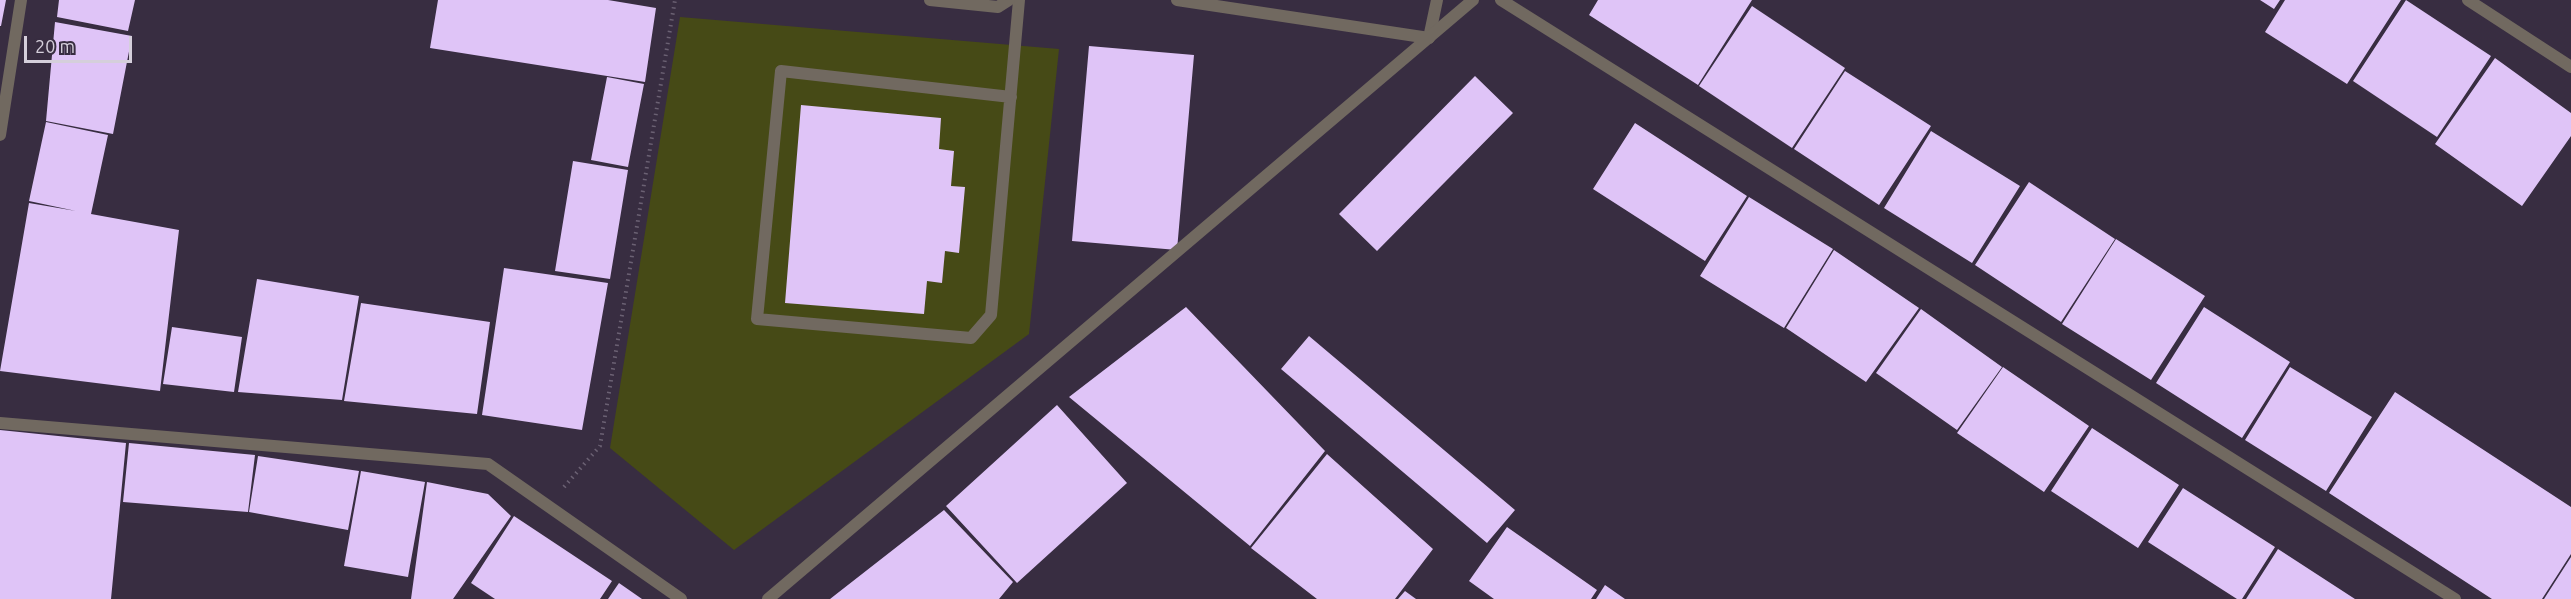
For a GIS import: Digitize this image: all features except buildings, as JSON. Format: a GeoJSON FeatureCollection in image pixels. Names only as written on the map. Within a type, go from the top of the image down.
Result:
{"type":"FeatureCollection","features":[{"type":"Feature","properties":{"kind":"street"},"geometry":{"type":"LineString","coordinates":[[0,135],[21,0]]}},
{"type":"Feature","properties":{"kind":"street"},"geometry":{"type":"LineString","coordinates":[[930,0],[998,7],[1009,0]]}},
{"type":"Feature","properties":{"kind":"street"},"geometry":{"type":"LineString","coordinates":[[1011,97],[781,71],[757,319],[971,338],[991,315],[1011,97],[1019,0]]}},
{"type":"Feature","properties":{"kind":"street"},"geometry":{"type":"LineString","coordinates":[[1177,0],[1220,3],[1429,38]]}},
{"type":"Feature","properties":{"kind":"street"},"geometry":{"type":"LineString","coordinates":[[1429,38],[1437,0]]}},
{"type":"Feature","properties":{"kind":"street"},"geometry":{"type":"LineString","coordinates":[[768,599],[1473,0]]}},
{"type":"Feature","properties":{"kind":"street"},"geometry":{"type":"LineString","coordinates":[[1501,0],[2455,599]]}},
{"type":"Feature","properties":{"kind":"street"},"geometry":{"type":"LineString","coordinates":[[2468,0],[2571,67]]}},
{"type":"Feature","properties":{"kind":"street"},"geometry":{"type":"LineString","coordinates":[[0,423],[488,464],[681,599]]}},
{"type":"Feature","properties":{"kind":"path"},"geometry":{"type":"LineString","coordinates":[[548,506],[600,446],[675,0]]}},
{"type":"Feature","properties":{"kind":"green space"},"geometry":{"type":"Polygon","coordinates":[[[680,17],[1059,49],[1029,334],[734,550],[610,448],[680,17]]]}}]}
